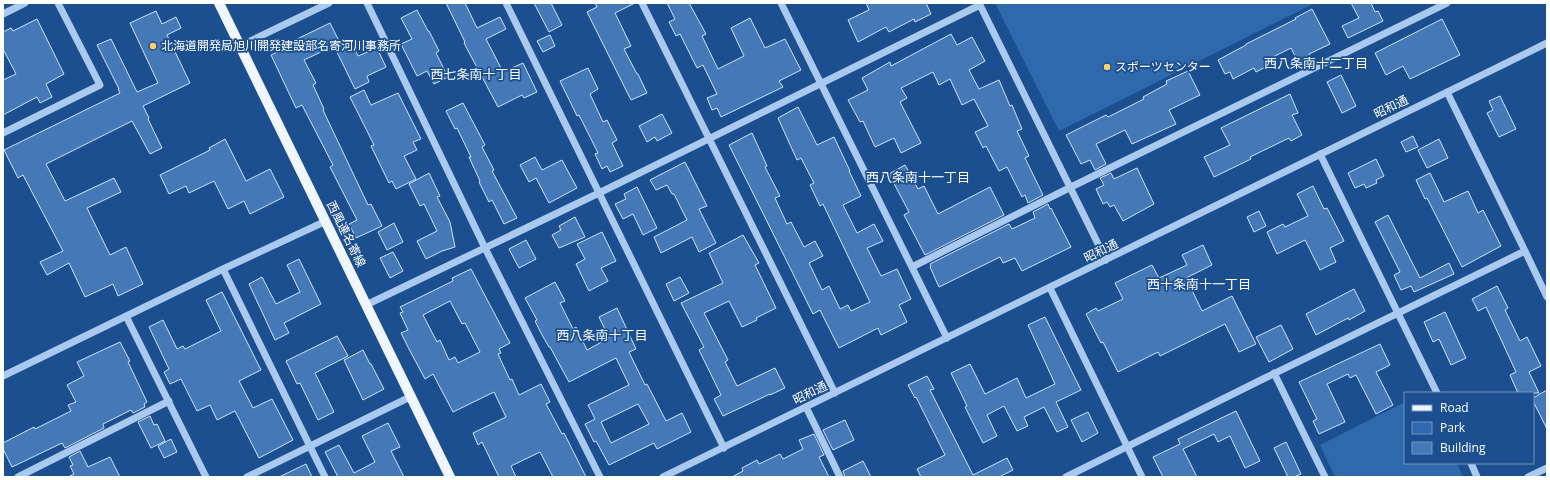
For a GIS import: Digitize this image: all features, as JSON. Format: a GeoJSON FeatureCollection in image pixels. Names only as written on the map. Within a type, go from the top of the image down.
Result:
{"type":"FeatureCollection","features":[{"type":"Feature","properties":{"kind":"main road","name":"西風連名寄線"},"geometry":{"type":"LineString","coordinates":[[219,3],[450,477]]}},
{"type":"Feature","properties":{"kind":"street"},"geometry":{"type":"LineString","coordinates":[[3,14],[25,3]]}},
{"type":"Feature","properties":{"kind":"street"},"geometry":{"type":"LineString","coordinates":[[3,133],[100,85],[58,3]]}},
{"type":"Feature","properties":{"kind":"street"},"geometry":{"type":"LineString","coordinates":[[240,46],[328,3]]}},
{"type":"Feature","properties":{"kind":"street"},"geometry":{"type":"LineString","coordinates":[[367,3],[485,248],[600,477]]}},
{"type":"Feature","properties":{"kind":"street"},"geometry":{"type":"LineString","coordinates":[[506,3],[724,448]]}},
{"type":"Feature","properties":{"kind":"street"},"geometry":{"type":"LineString","coordinates":[[642,3],[835,393]]}},
{"type":"Feature","properties":{"kind":"street"},"geometry":{"type":"LineString","coordinates":[[781,3],[947,338]]}},
{"type":"Feature","properties":{"kind":"street"},"geometry":{"type":"LineString","coordinates":[[912,266],[1447,3]]}},
{"type":"Feature","properties":{"kind":"street"},"geometry":{"type":"LineString","coordinates":[[366,305],[599,193],[979,4],[1106,260]]}},
{"type":"Feature","properties":{"kind":"street","name":"昭和通"},"geometry":{"type":"LineString","coordinates":[[663,477],[1547,43]]}},
{"type":"Feature","properties":{"kind":"street"},"geometry":{"type":"LineString","coordinates":[[1447,92],[1547,297]]}},
{"type":"Feature","properties":{"kind":"street"},"geometry":{"type":"LineString","coordinates":[[1320,154],[1437,392]]}},
{"type":"Feature","properties":{"kind":"street"},"geometry":{"type":"LineString","coordinates":[[3,376],[223,269],[326,221]]}},
{"type":"Feature","properties":{"kind":"street"},"geometry":{"type":"LineString","coordinates":[[1066,477],[1274,373],[1525,251]]}},
{"type":"Feature","properties":{"kind":"street"},"geometry":{"type":"LineString","coordinates":[[223,269],[324,477]]}},
{"type":"Feature","properties":{"kind":"street"},"geometry":{"type":"LineString","coordinates":[[1050,288],[1142,477]]}},
{"type":"Feature","properties":{"kind":"street"},"geometry":{"type":"LineString","coordinates":[[126,316],[206,477]]}},
{"type":"Feature","properties":{"kind":"street"},"geometry":{"type":"LineString","coordinates":[[1274,373],[1325,477]]}},
{"type":"Feature","properties":{"kind":"street"},"geometry":{"type":"LineString","coordinates":[[246,477],[410,397]]}},
{"type":"Feature","properties":{"kind":"street"},"geometry":{"type":"LineString","coordinates":[[18,477],[169,401]]}},
{"type":"Feature","properties":{"kind":"street"},"geometry":{"type":"LineString","coordinates":[[806,407],[840,477]]}},
{"type":"Feature","properties":{"kind":"street"},"geometry":{"type":"LineString","coordinates":[[1472,464],[1478,477]]}},
{"type":"Feature","properties":{"kind":"street"},"geometry":{"type":"LineString","coordinates":[[1528,477],[1547,468]]}},
{"type":"Feature","properties":{"kind":"green space","name":"スポーツセンター"},"geometry":{"type":"Polygon","coordinates":[[[995,3],[1315,3],[1059,131],[995,3]]]}},
{"type":"Feature","properties":{"kind":"green space"},"geometry":{"type":"Polygon","coordinates":[[[1404,403],[1404,464],[1457,464],[1463,477],[1335,477],[1320,445],[1404,403]]]}},
{"type":"Feature","properties":{"kind":"building"},"geometry":{"type":"Polygon","coordinates":[[[446,3],[465,3],[477,28],[500,17],[506,29],[486,39],[503,72],[523,63],[537,92],[524,98],[522,95],[498,107],[464,43],[465,42],[446,3]]]}},
{"type":"Feature","properties":{"kind":"building"},"geometry":{"type":"Polygon","coordinates":[[[534,3],[551,3],[562,25],[549,32],[534,3]]]}},
{"type":"Feature","properties":{"kind":"building"},"geometry":{"type":"Polygon","coordinates":[[[595,3],[635,3],[615,13],[631,46],[624,49],[647,93],[631,100],[587,12],[597,7],[595,3]]]}},
{"type":"Feature","properties":{"kind":"building"},"geometry":{"type":"Polygon","coordinates":[[[667,3],[689,3],[706,34],[702,36],[718,69],[744,56],[731,28],[750,18],[765,48],[785,39],[801,70],[779,81],[783,87],[721,117],[717,108],[712,110],[707,98],[717,94],[703,65],[697,68],[680,34],[676,36],[669,22],[675,19],[667,3]]]}},
{"type":"Feature","properties":{"kind":"building"},"geometry":{"type":"Polygon","coordinates":[[[866,3],[926,3],[931,14],[915,22],[914,19],[889,32],[886,27],[858,42],[848,20],[869,10],[866,3]]]}},
{"type":"Feature","properties":{"kind":"building"},"geometry":{"type":"Polygon","coordinates":[[[1351,3],[1371,3],[1375,12],[1378,11],[1383,21],[1348,38],[1342,26],[1359,18],[1351,3]]]}},
{"type":"Feature","properties":{"kind":"building"},"geometry":{"type":"Polygon","coordinates":[[[1312,9],[1330,44],[1309,54],[1311,58],[1299,64],[1291,48],[1271,58],[1273,63],[1256,72],[1254,68],[1233,79],[1230,72],[1225,74],[1218,60],[1312,9]]]}},
{"type":"Feature","properties":{"kind":"building"},"geometry":{"type":"Polygon","coordinates":[[[417,10],[439,51],[436,53],[448,77],[434,84],[427,71],[417,76],[401,44],[412,39],[401,18],[417,10]]]}},
{"type":"Feature","properties":{"kind":"building"},"geometry":{"type":"Polygon","coordinates":[[[156,11],[162,24],[176,17],[181,28],[167,35],[190,83],[143,106],[162,148],[150,154],[132,121],[46,164],[65,201],[114,178],[121,192],[87,208],[110,255],[126,247],[143,284],[118,296],[113,284],[85,297],[69,263],[47,275],[40,262],[63,251],[23,175],[18,178],[4,150],[120,93],[97,45],[111,39],[137,92],[158,83],[130,23],[156,11]]]}},
{"type":"Feature","properties":{"kind":"building"},"geometry":{"type":"Polygon","coordinates":[[[37,19],[64,74],[46,84],[52,97],[40,103],[37,97],[3,115],[3,80],[16,74],[3,49],[3,32],[11,28],[13,31],[37,19]]]}},
{"type":"Feature","properties":{"kind":"building"},"geometry":{"type":"Polygon","coordinates":[[[1442,19],[1460,55],[1410,79],[1403,66],[1386,75],[1375,53],[1442,19]]]}},
{"type":"Feature","properties":{"kind":"building"},"geometry":{"type":"Polygon","coordinates":[[[330,23],[340,43],[304,60],[316,83],[313,85],[324,109],[323,110],[368,205],[371,204],[382,226],[356,238],[349,224],[357,220],[330,167],[333,165],[302,105],[296,108],[271,55],[292,45],[291,42],[330,23]]]}},
{"type":"Feature","properties":{"kind":"building"},"geometry":{"type":"Polygon","coordinates":[[[951,34],[957,45],[972,37],[985,61],[969,70],[979,89],[999,80],[1010,106],[1012,105],[1022,129],[1017,131],[1029,156],[1025,158],[1043,195],[1028,203],[1025,195],[1022,197],[1007,167],[999,171],[986,146],[983,148],[975,132],[988,126],[974,99],[962,105],[950,79],[939,85],[933,72],[901,88],[907,98],[900,102],[921,143],[901,153],[894,138],[875,147],[863,121],[860,122],[848,100],[868,90],[862,78],[890,62],[891,66],[951,34]]]}},
{"type":"Feature","properties":{"kind":"building"},"geometry":{"type":"Polygon","coordinates":[[[550,35],[555,46],[543,52],[537,41],[550,35]]]}},
{"type":"Feature","properties":{"kind":"building"},"geometry":{"type":"Polygon","coordinates":[[[351,42],[358,56],[377,48],[386,67],[367,76],[369,82],[355,89],[336,50],[351,42]]]}},
{"type":"Feature","properties":{"kind":"building"},"geometry":{"type":"Polygon","coordinates":[[[588,68],[598,89],[590,94],[603,122],[607,120],[617,140],[612,143],[623,166],[610,172],[607,166],[602,169],[595,154],[598,153],[579,115],[577,116],[560,81],[588,68]]]}},
{"type":"Feature","properties":{"kind":"building"},"geometry":{"type":"Polygon","coordinates":[[[1188,71],[1200,95],[1169,110],[1176,124],[1132,144],[1125,130],[1096,144],[1106,164],[1095,170],[1090,160],[1081,164],[1066,135],[1106,115],[1108,117],[1144,99],[1143,97],[1167,84],[1166,81],[1188,71]]]}},
{"type":"Feature","properties":{"kind":"building"},"geometry":{"type":"Polygon","coordinates":[[[1341,75],[1356,106],[1342,113],[1327,82],[1341,75]]]}},
{"type":"Feature","properties":{"kind":"building"},"geometry":{"type":"Polygon","coordinates":[[[364,90],[371,105],[398,93],[421,139],[413,142],[417,150],[404,156],[416,179],[396,189],[392,181],[389,183],[371,146],[374,145],[350,97],[364,90]]]}},
{"type":"Feature","properties":{"kind":"building"},"geometry":{"type":"Polygon","coordinates":[[[1290,94],[1298,113],[1292,115],[1302,135],[1291,141],[1289,138],[1214,177],[1204,157],[1230,145],[1221,128],[1290,94]]]}},
{"type":"Feature","properties":{"kind":"building"},"geometry":{"type":"Polygon","coordinates":[[[1500,96],[1516,129],[1499,137],[1487,113],[1493,110],[1489,101],[1500,96]]]}},
{"type":"Feature","properties":{"kind":"building"},"geometry":{"type":"Polygon","coordinates":[[[463,103],[485,145],[482,147],[494,170],[492,171],[517,218],[504,224],[492,200],[489,202],[469,157],[471,157],[457,128],[455,129],[446,111],[463,103]]]}},
{"type":"Feature","properties":{"kind":"building"},"geometry":{"type":"Polygon","coordinates":[[[798,107],[817,145],[834,137],[861,196],[843,205],[857,233],[874,224],[883,241],[867,248],[881,276],[897,269],[911,299],[899,305],[907,322],[881,335],[878,328],[839,348],[820,310],[813,314],[729,145],[752,133],[767,166],[765,167],[780,196],[775,198],[787,224],[791,222],[804,247],[815,241],[823,256],[809,263],[822,290],[829,286],[840,309],[848,305],[851,311],[870,302],[823,204],[820,206],[810,185],[814,183],[801,158],[797,160],[778,118],[798,107]]]}},
{"type":"Feature","properties":{"kind":"building"},"geometry":{"type":"Polygon","coordinates":[[[662,114],[672,133],[657,141],[655,137],[647,142],[639,126],[662,114]]]}},
{"type":"Feature","properties":{"kind":"building"},"geometry":{"type":"Polygon","coordinates":[[[1413,136],[1418,147],[1406,152],[1401,142],[1413,136]]]}},
{"type":"Feature","properties":{"kind":"building"},"geometry":{"type":"Polygon","coordinates":[[[225,139],[246,181],[270,169],[284,197],[250,214],[244,201],[228,209],[214,181],[189,193],[186,186],[169,194],[160,175],[210,150],[209,148],[225,139]]]}},
{"type":"Feature","properties":{"kind":"building"},"geometry":{"type":"Polygon","coordinates":[[[1439,139],[1448,158],[1427,168],[1418,150],[1439,139]]]}},
{"type":"Feature","properties":{"kind":"building"},"geometry":{"type":"Polygon","coordinates":[[[535,157],[542,170],[562,160],[577,188],[549,203],[536,178],[529,182],[520,165],[535,157]]]}},
{"type":"Feature","properties":{"kind":"building"},"geometry":{"type":"Polygon","coordinates":[[[1376,159],[1384,176],[1376,180],[1377,183],[1366,188],[1364,184],[1355,188],[1348,173],[1376,159]]]}},
{"type":"Feature","properties":{"kind":"building"},"geometry":{"type":"Polygon","coordinates":[[[685,162],[707,206],[699,209],[716,243],[699,252],[692,237],[661,253],[654,237],[687,220],[674,194],[672,194],[667,185],[656,190],[650,180],[685,162]]]}},
{"type":"Feature","properties":{"kind":"building"},"geometry":{"type":"Polygon","coordinates":[[[905,165],[918,189],[924,186],[938,214],[990,187],[1004,215],[925,255],[904,215],[909,212],[889,174],[905,165]]]}},
{"type":"Feature","properties":{"kind":"building"},"geometry":{"type":"Polygon","coordinates":[[[1137,168],[1154,204],[1123,221],[1114,205],[1110,207],[1107,202],[1103,204],[1096,189],[1104,185],[1100,178],[1111,173],[1114,179],[1137,168]]]}},
{"type":"Feature","properties":{"kind":"building"},"geometry":{"type":"Polygon","coordinates":[[[429,173],[440,196],[437,197],[450,222],[455,247],[442,251],[426,259],[417,241],[437,231],[424,204],[420,206],[409,184],[429,173]]]}},
{"type":"Feature","properties":{"kind":"building"},"geometry":{"type":"Polygon","coordinates":[[[1430,173],[1444,202],[1468,191],[1478,213],[1483,210],[1501,246],[1462,267],[1427,198],[1425,199],[1416,180],[1430,173]]]}},
{"type":"Feature","properties":{"kind":"building"},"geometry":{"type":"Polygon","coordinates":[[[1313,186],[1324,209],[1327,208],[1344,241],[1330,248],[1336,262],[1320,270],[1305,240],[1277,254],[1267,232],[1283,224],[1285,227],[1308,216],[1297,194],[1313,186]]]}},
{"type":"Feature","properties":{"kind":"building"},"geometry":{"type":"Polygon","coordinates":[[[637,187],[657,228],[643,235],[633,214],[623,219],[615,204],[626,199],[624,194],[637,187]]]}},
{"type":"Feature","properties":{"kind":"building"},"geometry":{"type":"Polygon","coordinates":[[[1048,204],[1071,247],[1022,271],[1015,258],[1003,263],[1000,257],[939,287],[930,264],[1009,224],[1012,229],[1035,218],[1033,212],[1048,204]]]}},
{"type":"Feature","properties":{"kind":"building"},"geometry":{"type":"Polygon","coordinates":[[[1259,211],[1266,226],[1254,232],[1247,217],[1259,211]]]}},
{"type":"Feature","properties":{"kind":"building"},"geometry":{"type":"Polygon","coordinates":[[[1388,215],[1420,278],[1449,263],[1454,274],[1414,292],[1411,286],[1401,290],[1394,275],[1400,272],[1375,222],[1388,215]]]}},
{"type":"Feature","properties":{"kind":"building"},"geometry":{"type":"Polygon","coordinates":[[[575,217],[585,237],[559,248],[552,235],[561,230],[559,226],[575,217]]]}},
{"type":"Feature","properties":{"kind":"building"},"geometry":{"type":"Polygon","coordinates":[[[394,223],[403,242],[387,250],[378,232],[394,223]]]}},
{"type":"Feature","properties":{"kind":"building"},"geometry":{"type":"Polygon","coordinates":[[[602,232],[616,261],[601,268],[608,281],[589,291],[576,264],[585,259],[577,244],[602,232]]]}},
{"type":"Feature","properties":{"kind":"building"},"geometry":{"type":"Polygon","coordinates":[[[743,235],[759,263],[755,265],[776,308],[756,318],[757,320],[742,327],[729,301],[704,313],[728,360],[725,362],[737,386],[775,368],[785,388],[723,416],[714,399],[721,395],[699,350],[704,347],[681,303],[723,283],[709,253],[743,235]]]}},
{"type":"Feature","properties":{"kind":"building"},"geometry":{"type":"Polygon","coordinates":[[[526,240],[536,259],[519,268],[509,249],[526,240]]]}},
{"type":"Feature","properties":{"kind":"building"},"geometry":{"type":"Polygon","coordinates":[[[1203,245],[1212,265],[1186,278],[1202,311],[1232,296],[1256,344],[1239,352],[1225,324],[1160,356],[1158,352],[1118,372],[1103,342],[1101,343],[1086,314],[1096,308],[1098,311],[1123,299],[1115,283],[1152,265],[1159,278],[1187,265],[1182,255],[1203,245]]]}},
{"type":"Feature","properties":{"kind":"building"},"geometry":{"type":"Polygon","coordinates":[[[393,252],[403,271],[390,278],[380,258],[393,252]]]}},
{"type":"Feature","properties":{"kind":"building"},"geometry":{"type":"Polygon","coordinates":[[[299,259],[321,304],[284,323],[289,333],[275,340],[249,284],[262,277],[276,304],[300,292],[287,265],[299,259]]]}},
{"type":"Feature","properties":{"kind":"building"},"geometry":{"type":"Polygon","coordinates":[[[471,269],[510,343],[499,349],[501,353],[498,354],[510,380],[512,379],[519,395],[541,384],[550,402],[546,404],[562,434],[564,433],[586,477],[553,477],[540,452],[511,466],[516,477],[499,477],[482,442],[478,445],[473,433],[506,417],[494,392],[453,412],[433,374],[425,379],[401,333],[408,330],[400,313],[403,312],[400,307],[453,281],[452,278],[471,269]],[[450,301],[423,315],[437,342],[440,340],[449,360],[455,357],[458,363],[480,352],[465,323],[462,324],[450,301]]]}},
{"type":"Feature","properties":{"kind":"building"},"geometry":{"type":"Polygon","coordinates":[[[680,277],[689,293],[674,301],[666,284],[680,277]]]}},
{"type":"Feature","properties":{"kind":"building"},"geometry":{"type":"Polygon","coordinates":[[[555,282],[565,301],[560,303],[573,329],[576,327],[587,350],[609,338],[599,317],[617,308],[636,349],[629,352],[645,385],[647,384],[666,421],[682,413],[691,432],[657,449],[654,443],[609,465],[596,441],[594,442],[585,424],[595,419],[588,405],[629,385],[616,358],[569,382],[542,335],[535,321],[537,320],[525,298],[555,282]],[[638,404],[601,422],[611,443],[649,424],[638,404]]]}},
{"type":"Feature","properties":{"kind":"building"},"geometry":{"type":"Polygon","coordinates":[[[1497,286],[1508,308],[1505,310],[1520,341],[1527,337],[1541,366],[1529,372],[1539,393],[1518,392],[1510,375],[1516,372],[1486,307],[1478,311],[1472,299],[1497,286]]]}},
{"type":"Feature","properties":{"kind":"building"},"geometry":{"type":"Polygon","coordinates":[[[1354,289],[1365,311],[1316,335],[1306,314],[1354,289]]]}},
{"type":"Feature","properties":{"kind":"building"},"geometry":{"type":"Polygon","coordinates":[[[222,292],[261,370],[239,381],[253,408],[272,399],[293,440],[259,458],[235,411],[217,420],[210,405],[197,411],[181,379],[170,384],[164,372],[169,369],[149,327],[163,320],[177,349],[183,346],[185,349],[221,331],[206,300],[222,292]]]}},
{"type":"Feature","properties":{"kind":"building"},"geometry":{"type":"Polygon","coordinates":[[[1445,312],[1466,358],[1451,365],[1439,339],[1433,342],[1424,322],[1445,312]]]}},
{"type":"Feature","properties":{"kind":"building"},"geometry":{"type":"Polygon","coordinates":[[[1045,317],[1081,390],[1056,402],[1068,427],[1057,432],[1044,407],[1024,417],[1028,426],[1017,431],[1004,406],[987,415],[997,436],[983,443],[965,407],[967,406],[951,373],[970,364],[985,394],[1017,378],[1026,398],[1055,384],[1028,325],[1045,317]]]}},
{"type":"Feature","properties":{"kind":"building"},"geometry":{"type":"Polygon","coordinates":[[[1281,325],[1293,349],[1269,362],[1256,337],[1281,325]]]}},
{"type":"Feature","properties":{"kind":"building"},"geometry":{"type":"Polygon","coordinates":[[[337,336],[348,356],[315,373],[334,412],[318,420],[300,383],[297,384],[286,361],[337,336]]]}},
{"type":"Feature","properties":{"kind":"building"},"geometry":{"type":"Polygon","coordinates":[[[120,342],[130,361],[128,362],[147,402],[144,404],[145,407],[133,413],[131,410],[103,424],[104,428],[65,448],[62,443],[12,467],[3,449],[3,443],[34,427],[35,429],[71,411],[68,405],[76,402],[67,385],[84,376],[77,362],[120,342]]]}},
{"type":"Feature","properties":{"kind":"building"},"geometry":{"type":"Polygon","coordinates":[[[1380,344],[1390,365],[1376,372],[1393,405],[1376,414],[1356,375],[1350,378],[1348,374],[1327,384],[1345,422],[1319,434],[1313,421],[1317,419],[1299,382],[1380,344]]]}},
{"type":"Feature","properties":{"kind":"building"},"geometry":{"type":"Polygon","coordinates":[[[363,350],[384,389],[363,400],[344,360],[363,350]]]}},
{"type":"Feature","properties":{"kind":"building"},"geometry":{"type":"Polygon","coordinates":[[[927,376],[934,389],[930,390],[973,475],[1007,458],[1013,470],[999,477],[921,477],[917,469],[945,455],[916,397],[915,398],[908,385],[927,376]]]}},
{"type":"Feature","properties":{"kind":"building"},"geometry":{"type":"Polygon","coordinates":[[[1547,390],[1547,429],[1534,403],[1534,397],[1547,390]]]}},
{"type":"Feature","properties":{"kind":"building"},"geometry":{"type":"Polygon","coordinates":[[[1236,411],[1260,461],[1245,468],[1230,436],[1218,442],[1214,434],[1183,449],[1197,477],[1163,477],[1153,457],[1180,444],[1178,439],[1236,411]]]}},
{"type":"Feature","properties":{"kind":"building"},"geometry":{"type":"Polygon","coordinates":[[[1088,412],[1098,433],[1082,442],[1071,420],[1088,412]]]}},
{"type":"Feature","properties":{"kind":"building"},"geometry":{"type":"Polygon","coordinates":[[[150,416],[154,425],[157,424],[165,441],[151,448],[138,422],[150,416]]]}},
{"type":"Feature","properties":{"kind":"building"},"geometry":{"type":"Polygon","coordinates":[[[845,420],[854,440],[833,450],[823,430],[845,420]]]}},
{"type":"Feature","properties":{"kind":"building"},"geometry":{"type":"Polygon","coordinates":[[[388,423],[400,447],[391,451],[404,477],[338,477],[325,452],[339,445],[354,473],[375,462],[362,436],[388,423]]]}},
{"type":"Feature","properties":{"kind":"building"},"geometry":{"type":"Polygon","coordinates":[[[814,434],[824,455],[819,457],[829,477],[732,477],[743,471],[742,468],[757,460],[759,464],[780,454],[783,459],[803,449],[799,440],[814,434]]]}},
{"type":"Feature","properties":{"kind":"building"},"geometry":{"type":"Polygon","coordinates":[[[171,439],[177,452],[164,458],[158,446],[171,439]]]}},
{"type":"Feature","properties":{"kind":"building"},"geometry":{"type":"Polygon","coordinates":[[[1286,442],[1301,474],[1294,477],[1288,477],[1274,448],[1286,442]]]}},
{"type":"Feature","properties":{"kind":"building"},"geometry":{"type":"Polygon","coordinates":[[[80,451],[88,467],[110,457],[120,477],[68,477],[74,474],[70,466],[73,465],[69,457],[80,451]]]}},
{"type":"Feature","properties":{"kind":"building"},"geometry":{"type":"Polygon","coordinates":[[[863,461],[871,477],[845,477],[843,471],[863,461]]]}},
{"type":"Feature","properties":{"kind":"building"},"geometry":{"type":"Polygon","coordinates":[[[306,464],[312,477],[279,477],[306,464]]]}},
{"type":"Feature","properties":{"kind":"place","name":"北海道開発局旭川開発建設部名寄河川事務所"},"geometry":{"type":"Point","coordinates":[153,46]}},
{"type":"Feature","properties":{"kind":"place","name":"スポーツセンター"},"geometry":{"type":"Point","coordinates":[1107,67]}},
{"type":"Feature","properties":{"kind":"district","name":"西八条南十二丁目"},"geometry":{"type":"Point","coordinates":[1316,63]}},
{"type":"Feature","properties":{"kind":"district","name":"西七条南十丁目"},"geometry":{"type":"Point","coordinates":[476,74]}},
{"type":"Feature","properties":{"kind":"district","name":"西八条南十一丁目"},"geometry":{"type":"Point","coordinates":[918,177]}},
{"type":"Feature","properties":{"kind":"district","name":"西十条南十一丁目"},"geometry":{"type":"Point","coordinates":[1199,284]}},
{"type":"Feature","properties":{"kind":"district","name":"西八条南十丁目"},"geometry":{"type":"Point","coordinates":[602,335]}}]}
